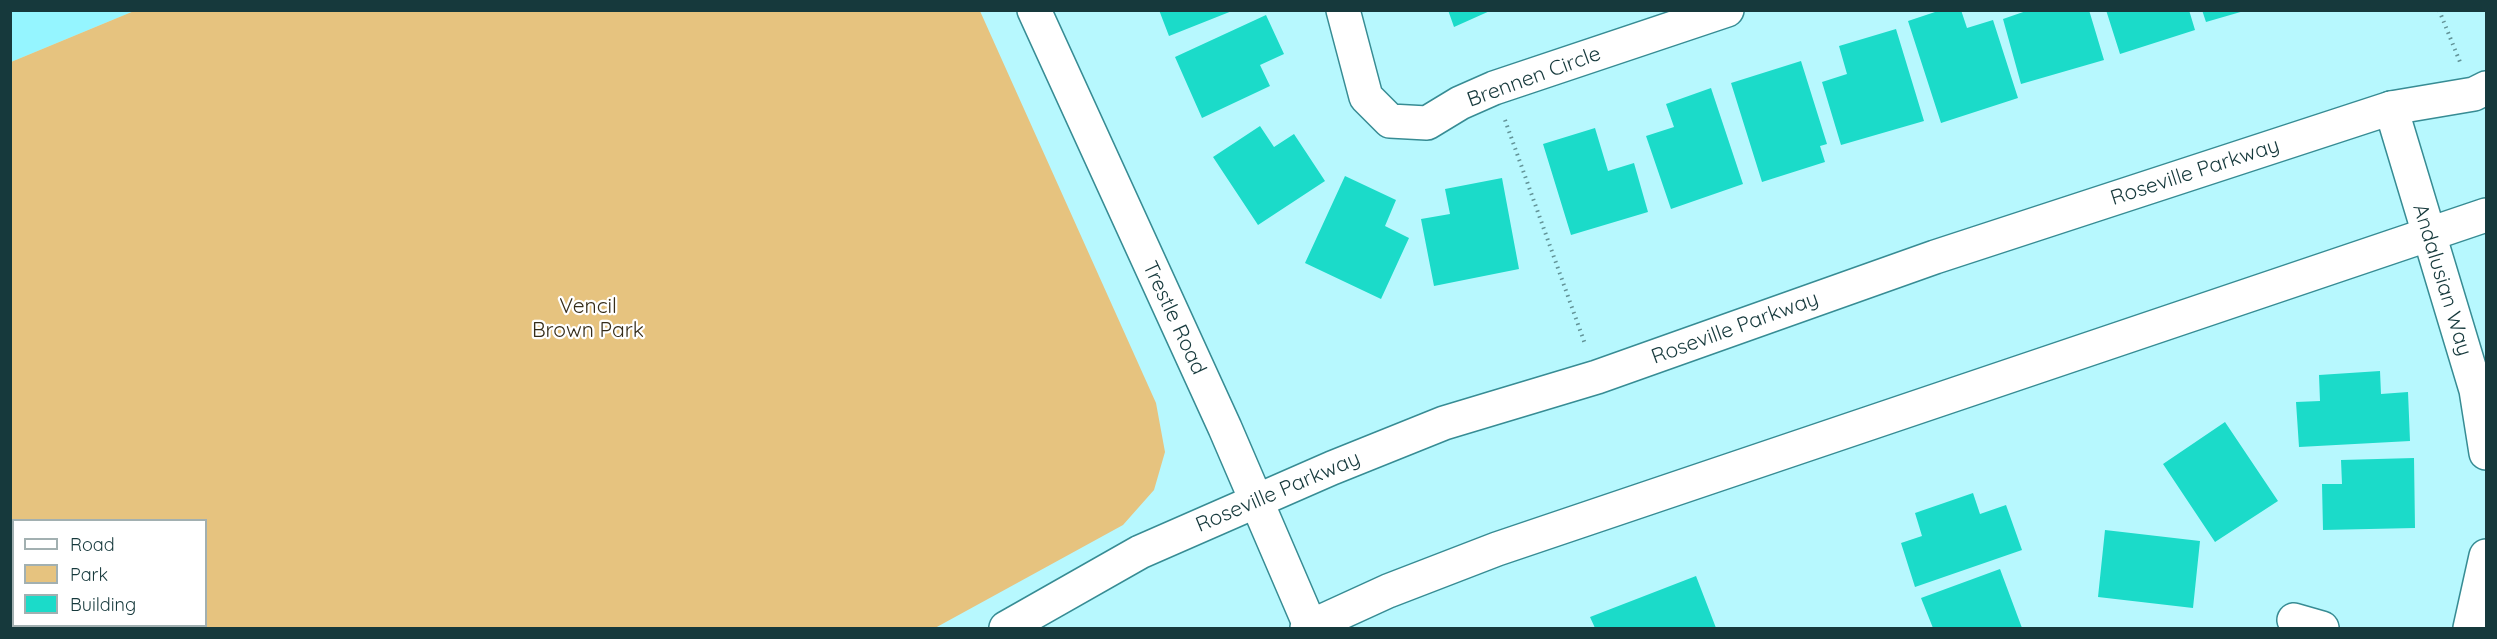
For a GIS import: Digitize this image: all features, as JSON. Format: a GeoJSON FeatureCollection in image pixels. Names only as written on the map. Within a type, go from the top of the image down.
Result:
{"type":"FeatureCollection","features":[{"type":"Feature","properties":{"kind":"main road","name":"Trestle Road"},"geometry":{"type":"LineString","coordinates":[[1034,10],[1256,501],[1309,628]]}},
{"type":"Feature","properties":{"kind":"main road","name":"Brennen Circle"},"geometry":{"type":"LineString","coordinates":[[1343,10],[1366,97],[1390,121],[1427,123],[1494,88],[1727,10]]}},
{"type":"Feature","properties":{"kind":"main road","name":"Roseville Parkway"},"geometry":{"type":"LineString","coordinates":[[1006,628],[1140,552],[1443,423],[1597,377],[1935,256],[2391,108],[2480,91]]}},
{"type":"Feature","properties":{"kind":"main road","name":"Andalusian Way"},"geometry":{"type":"LineString","coordinates":[[2391,108],[2476,390],[2487,453]]}},
{"type":"Feature","properties":{"kind":"main road"},"geometry":{"type":"LineString","coordinates":[[1309,628],[1388,591],[1497,549],[2487,215]]}},
{"type":"Feature","properties":{"kind":"main road"},"geometry":{"type":"LineString","coordinates":[[2470,628],[2487,556]]}},
{"type":"Feature","properties":{"kind":"path"},"geometry":{"type":"LineString","coordinates":[[2439,10],[2480,91]]}},
{"type":"Feature","properties":{"kind":"path"},"geometry":{"type":"LineString","coordinates":[[1494,88],[1597,377]]}},
{"type":"Feature","properties":{"kind":"shaded area"},"geometry":{"type":"Polygon","coordinates":[[[11,10],[134,10],[134,11],[11,62],[11,10]]]}},
{"type":"Feature","properties":{"kind":"green space","name":"Vencil Brown Park"},"geometry":{"type":"Polygon","coordinates":[[[134,11],[980,11],[1156,403],[1165,452],[1154,490],[1123,525],[935,628],[11,628],[11,62],[134,11]]]}},
{"type":"Feature","properties":{"kind":"building"},"geometry":{"type":"Polygon","coordinates":[[[1159,10],[1232,10],[1232,11],[1169,36],[1159,10]]]}},
{"type":"Feature","properties":{"kind":"building"},"geometry":{"type":"Polygon","coordinates":[[[1448,10],[1492,10],[1454,27],[1448,10]]]}},
{"type":"Feature","properties":{"kind":"building"},"geometry":{"type":"Polygon","coordinates":[[[1941,10],[1961,10],[1967,28],[1993,20],[2018,98],[1941,123],[1908,21],[1941,10]]]}},
{"type":"Feature","properties":{"kind":"building"},"geometry":{"type":"Polygon","coordinates":[[[2029,10],[2089,10],[2104,60],[2021,84],[2003,19],[2029,10]]]}},
{"type":"Feature","properties":{"kind":"building"},"geometry":{"type":"Polygon","coordinates":[[[2106,10],[2189,10],[2195,30],[2120,54],[2106,10]]]}},
{"type":"Feature","properties":{"kind":"building"},"geometry":{"type":"Polygon","coordinates":[[[2202,10],[2244,10],[2244,11],[2206,22],[2202,10]]]}},
{"type":"Feature","properties":{"kind":"building"},"geometry":{"type":"Polygon","coordinates":[[[1266,15],[1284,54],[1260,65],[1270,86],[1202,118],[1175,57],[1266,15]]]}},
{"type":"Feature","properties":{"kind":"building"},"geometry":{"type":"Polygon","coordinates":[[[1896,29],[1924,121],[1841,145],[1822,82],[1847,74],[1839,46],[1896,29]]]}},
{"type":"Feature","properties":{"kind":"building"},"geometry":{"type":"Polygon","coordinates":[[[1801,61],[1827,144],[1820,146],[1825,162],[1762,182],[1731,83],[1801,61]]]}},
{"type":"Feature","properties":{"kind":"building"},"geometry":{"type":"Polygon","coordinates":[[[1711,88],[1743,184],[1671,209],[1646,136],[1674,127],[1666,104],[1711,88]]]}},
{"type":"Feature","properties":{"kind":"building"},"geometry":{"type":"Polygon","coordinates":[[[1260,126],[1274,147],[1294,134],[1325,181],[1258,225],[1213,157],[1260,126]]]}},
{"type":"Feature","properties":{"kind":"building"},"geometry":{"type":"Polygon","coordinates":[[[1595,128],[1608,171],[1634,163],[1648,212],[1571,235],[1543,144],[1595,128]]]}},
{"type":"Feature","properties":{"kind":"building"},"geometry":{"type":"Polygon","coordinates":[[[1345,176],[1396,200],[1385,226],[1409,238],[1381,299],[1305,263],[1345,176]]]}},
{"type":"Feature","properties":{"kind":"building"},"geometry":{"type":"Polygon","coordinates":[[[1502,178],[1519,269],[1434,286],[1421,219],[1450,214],[1445,189],[1502,178]]]}},
{"type":"Feature","properties":{"kind":"building"},"geometry":{"type":"Polygon","coordinates":[[[2380,371],[2381,394],[2408,392],[2410,441],[2299,447],[2296,402],[2320,401],[2319,375],[2380,371]]]}},
{"type":"Feature","properties":{"kind":"building"},"geometry":{"type":"Polygon","coordinates":[[[2225,422],[2278,501],[2215,542],[2163,464],[2225,422]]]}},
{"type":"Feature","properties":{"kind":"building"},"geometry":{"type":"Polygon","coordinates":[[[2414,458],[2415,528],[2323,530],[2322,484],[2342,484],[2341,460],[2414,458]]]}},
{"type":"Feature","properties":{"kind":"building"},"geometry":{"type":"Polygon","coordinates":[[[1973,493],[1980,514],[2006,505],[2022,550],[1915,587],[1901,543],[1922,536],[1915,513],[1973,493]]]}},
{"type":"Feature","properties":{"kind":"building"},"geometry":{"type":"Polygon","coordinates":[[[2105,530],[2200,541],[2193,608],[2098,597],[2105,530]]]}},
{"type":"Feature","properties":{"kind":"building"},"geometry":{"type":"Polygon","coordinates":[[[2000,569],[2022,628],[1933,628],[1921,598],[2000,569]]]}},
{"type":"Feature","properties":{"kind":"building"},"geometry":{"type":"Polygon","coordinates":[[[1696,576],[1716,628],[1595,628],[1590,617],[1696,576]]]}}]}
